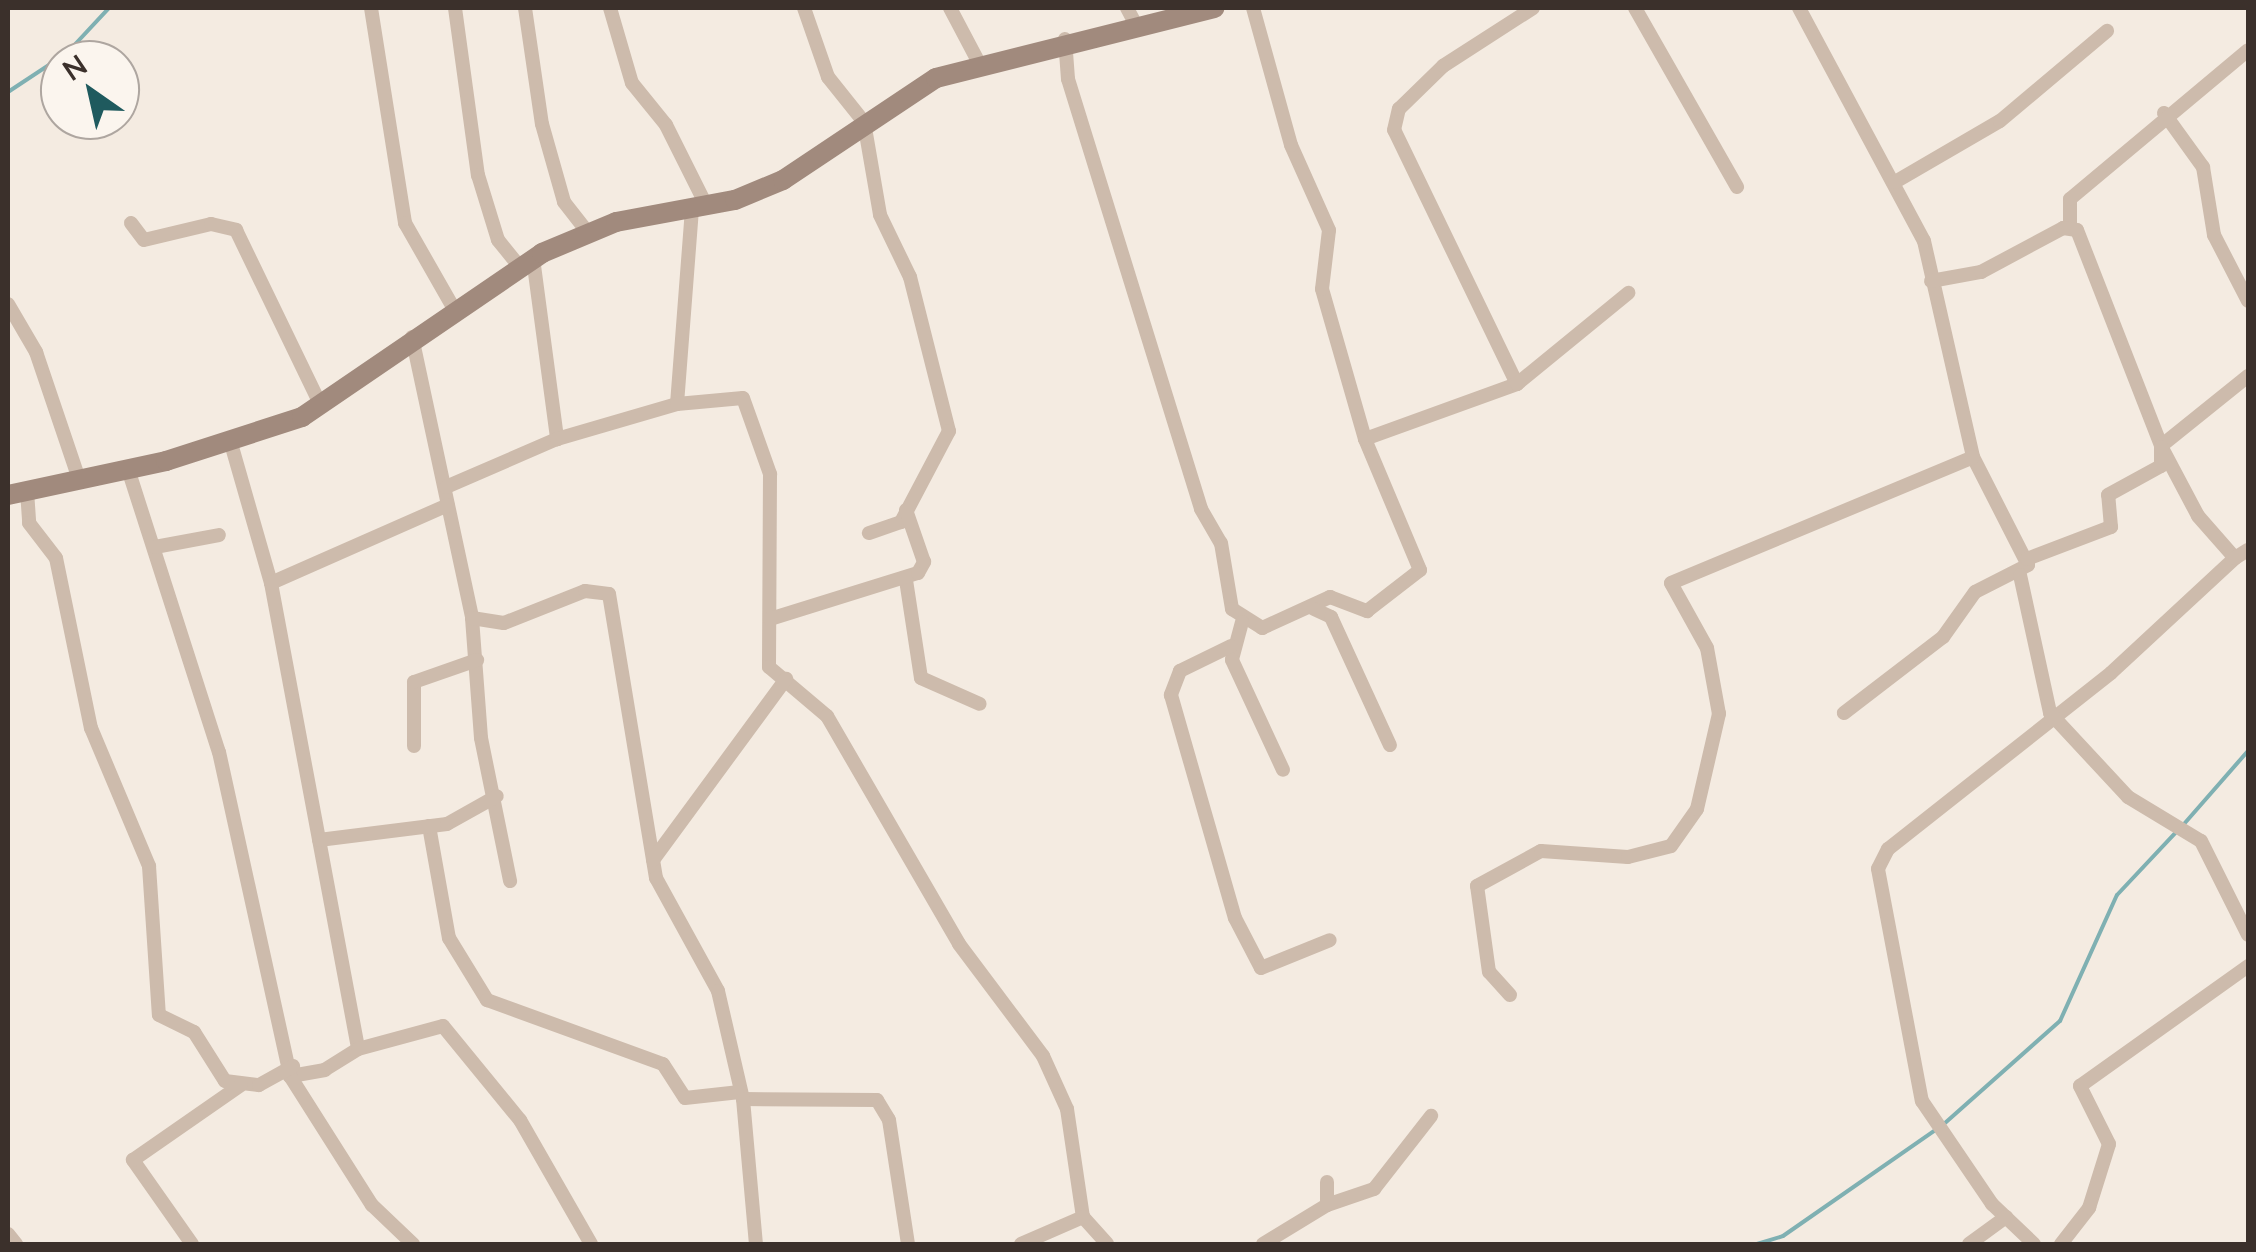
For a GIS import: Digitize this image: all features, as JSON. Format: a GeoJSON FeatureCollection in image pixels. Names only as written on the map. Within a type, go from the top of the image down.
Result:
{"type":"FeatureCollection","features":[{"type":"Feature","properties":{"kind":"street"},"geometry":{"type":"LineString","coordinates":[[370,8],[406,223],[453,308]]}},
{"type":"Feature","properties":{"kind":"street"},"geometry":{"type":"LineString","coordinates":[[455,8],[478,175],[498,240],[527,262],[557,438]]}},
{"type":"Feature","properties":{"kind":"street"},"geometry":{"type":"LineString","coordinates":[[525,8],[542,124],[564,202],[587,232]]}},
{"type":"Feature","properties":{"kind":"street"},"geometry":{"type":"LineString","coordinates":[[610,8],[632,82],[666,126],[699,206],[677,404]]}},
{"type":"Feature","properties":{"kind":"street"},"geometry":{"type":"LineString","coordinates":[[804,8],[828,78],[864,122],[880,215],[910,278],[949,431],[898,525],[869,533]]}},
{"type":"Feature","properties":{"kind":"street"},"geometry":{"type":"LineString","coordinates":[[950,8],[979,62]]}},
{"type":"Feature","properties":{"kind":"street"},"geometry":{"type":"LineString","coordinates":[[241,1086],[215,1070],[194,1032],[158,1015],[149,866],[91,728],[56,558],[29,522],[17,493],[128,469],[230,440],[320,404],[453,308],[527,262],[587,232],[699,206],[783,180],[864,122],[979,62],[1131,16],[1214,8]]}},
{"type":"Feature","properties":{"kind":"street"},"geometry":{"type":"LineString","coordinates":[[1242,622],[1262,628],[1337,596],[1366,610],[1420,575],[1365,439],[1322,289],[1329,230],[1290,145],[1253,8]]}},
{"type":"Feature","properties":{"kind":"street"},"geometry":{"type":"LineString","coordinates":[[1517,384],[1394,130],[1398,108],[1443,66],[1533,8]]}},
{"type":"Feature","properties":{"kind":"street"},"geometry":{"type":"LineString","coordinates":[[1635,8],[1736,187]]}},
{"type":"Feature","properties":{"kind":"street"},"geometry":{"type":"LineString","coordinates":[[1799,8],[1924,241],[1973,457],[2027,559]]}},
{"type":"Feature","properties":{"kind":"street"},"geometry":{"type":"LineString","coordinates":[[1895,182],[2000,120],[2107,31]]}},
{"type":"Feature","properties":{"kind":"street"},"geometry":{"type":"LineString","coordinates":[[1064,39],[1068,78],[1242,622],[1230,646],[1180,670],[1171,695],[1235,918],[1261,968],[1330,940]]}},
{"type":"Feature","properties":{"kind":"street"},"geometry":{"type":"LineString","coordinates":[[2034,1244],[2006,1217],[1931,1122],[1878,869],[1888,849],[2050,713],[2112,673],[2242,554],[2198,516],[2161,446],[2083,237],[2070,226],[2070,199],[2164,113],[2248,50]]}},
{"type":"Feature","properties":{"kind":"street"},"geometry":{"type":"LineString","coordinates":[[2164,113],[2203,167],[2214,234],[2248,301]]}},
{"type":"Feature","properties":{"kind":"street"},"geometry":{"type":"LineString","coordinates":[[131,223],[144,240],[211,224],[236,230],[320,404]]}},
{"type":"Feature","properties":{"kind":"street"},"geometry":{"type":"LineString","coordinates":[[1931,281],[2001,264],[2070,226]]}},
{"type":"Feature","properties":{"kind":"street"},"geometry":{"type":"LineString","coordinates":[[1365,439],[1517,384],[1628,294]]}},
{"type":"Feature","properties":{"kind":"street"},"geometry":{"type":"LineString","coordinates":[[8,304],[36,352],[79,480]]}},
{"type":"Feature","properties":{"kind":"street"},"geometry":{"type":"LineString","coordinates":[[412,337],[472,618],[482,738],[497,796],[510,882]]}},
{"type":"Feature","properties":{"kind":"street"},"geometry":{"type":"LineString","coordinates":[[2161,446],[2248,376]]}},
{"type":"Feature","properties":{"kind":"street"},"geometry":{"type":"LineString","coordinates":[[446,486],[557,438],[677,404],[743,398],[761,435],[769,667],[827,716],[958,944],[1043,1056],[1067,1109],[1083,1217],[1107,1244]]}},
{"type":"Feature","properties":{"kind":"street"},"geometry":{"type":"LineString","coordinates":[[230,440],[272,583],[358,1048]]}},
{"type":"Feature","properties":{"kind":"street"},"geometry":{"type":"LineString","coordinates":[[2161,446],[2162,466],[2108,496],[2110,527],[2027,559],[2020,575],[2050,713],[2128,796],[2201,841],[2248,935]]}},
{"type":"Feature","properties":{"kind":"street"},"geometry":{"type":"LineString","coordinates":[[1510,995],[1489,972],[1477,886],[1541,851],[1628,857],[1671,846],[1697,809],[1719,714],[1706,648],[1671,584],[1973,457]]}},
{"type":"Feature","properties":{"kind":"street"},"geometry":{"type":"LineString","coordinates":[[128,469],[218,752],[291,1071],[372,1204],[413,1244]]}},
{"type":"Feature","properties":{"kind":"street"},"geometry":{"type":"LineString","coordinates":[[272,583],[448,505]]}},
{"type":"Feature","properties":{"kind":"street"},"geometry":{"type":"LineString","coordinates":[[770,619],[906,580],[924,562],[906,510]]}},
{"type":"Feature","properties":{"kind":"street"},"geometry":{"type":"LineString","coordinates":[[155,547],[219,536]]}},
{"type":"Feature","properties":{"kind":"street"},"geometry":{"type":"LineString","coordinates":[[1844,713],[1943,638],[1975,592],[2020,575]]}},
{"type":"Feature","properties":{"kind":"street"},"geometry":{"type":"LineString","coordinates":[[906,580],[921,678],[980,704]]}},
{"type":"Feature","properties":{"kind":"street"},"geometry":{"type":"LineString","coordinates":[[472,618],[504,622],[585,591],[609,594],[653,860],[669,910],[718,991],[742,1096],[756,1244]]}},
{"type":"Feature","properties":{"kind":"street"},"geometry":{"type":"LineString","coordinates":[[1314,609],[1331,617],[1390,745]]}},
{"type":"Feature","properties":{"kind":"street"},"geometry":{"type":"LineString","coordinates":[[1230,646],[1282,770]]}},
{"type":"Feature","properties":{"kind":"street"},"geometry":{"type":"LineString","coordinates":[[414,746],[414,682],[477,660]]}},
{"type":"Feature","properties":{"kind":"street"},"geometry":{"type":"LineString","coordinates":[[653,860],[786,679]]}},
{"type":"Feature","properties":{"kind":"street"},"geometry":{"type":"LineString","coordinates":[[318,840],[428,826],[497,796]]}},
{"type":"Feature","properties":{"kind":"street"},"geometry":{"type":"LineString","coordinates":[[428,826],[449,938],[487,1000],[662,1064],[685,1098],[877,1100],[889,1120],[908,1244]]}},
{"type":"Feature","properties":{"kind":"street"},"geometry":{"type":"LineString","coordinates":[[2061,1244],[2089,1208],[2109,1144],[2080,1086],[2248,966]]}},
{"type":"Feature","properties":{"kind":"street"},"geometry":{"type":"LineString","coordinates":[[192,1244],[133,1160],[241,1086],[291,1071],[325,1070],[358,1048],[443,1026],[520,1120],[592,1244]]}},
{"type":"Feature","properties":{"kind":"street"},"geometry":{"type":"LineString","coordinates":[[1263,1244],[1327,1205],[1374,1189],[1430,1116]]}},
{"type":"Feature","properties":{"kind":"street"},"geometry":{"type":"LineString","coordinates":[[1327,1182],[1327,1205]]}},
{"type":"Feature","properties":{"kind":"street"},"geometry":{"type":"LineString","coordinates":[[1021,1244],[1083,1217]]}},
{"type":"Feature","properties":{"kind":"street"},"geometry":{"type":"LineString","coordinates":[[1970,1244],[2006,1217]]}},
{"type":"Feature","properties":{"kind":"street"},"geometry":{"type":"LineString","coordinates":[[8,1234],[16,1244]]}},
{"type":"Feature","properties":{"kind":"waterway"},"geometry":{"type":"LineString","coordinates":[[8,92],[67,53],[109,8]]}},
{"type":"Feature","properties":{"kind":"waterway"},"geometry":{"type":"LineString","coordinates":[[2184,824],[2248,751]]}},
{"type":"Feature","properties":{"kind":"waterway"},"geometry":{"type":"LineString","coordinates":[[1945,1123],[2060,1021],[2117,895],[2177,831]]}},
{"type":"Feature","properties":{"kind":"waterway"},"geometry":{"type":"LineString","coordinates":[[1757,1244],[1783,1236],[1937,1129]]}}]}
